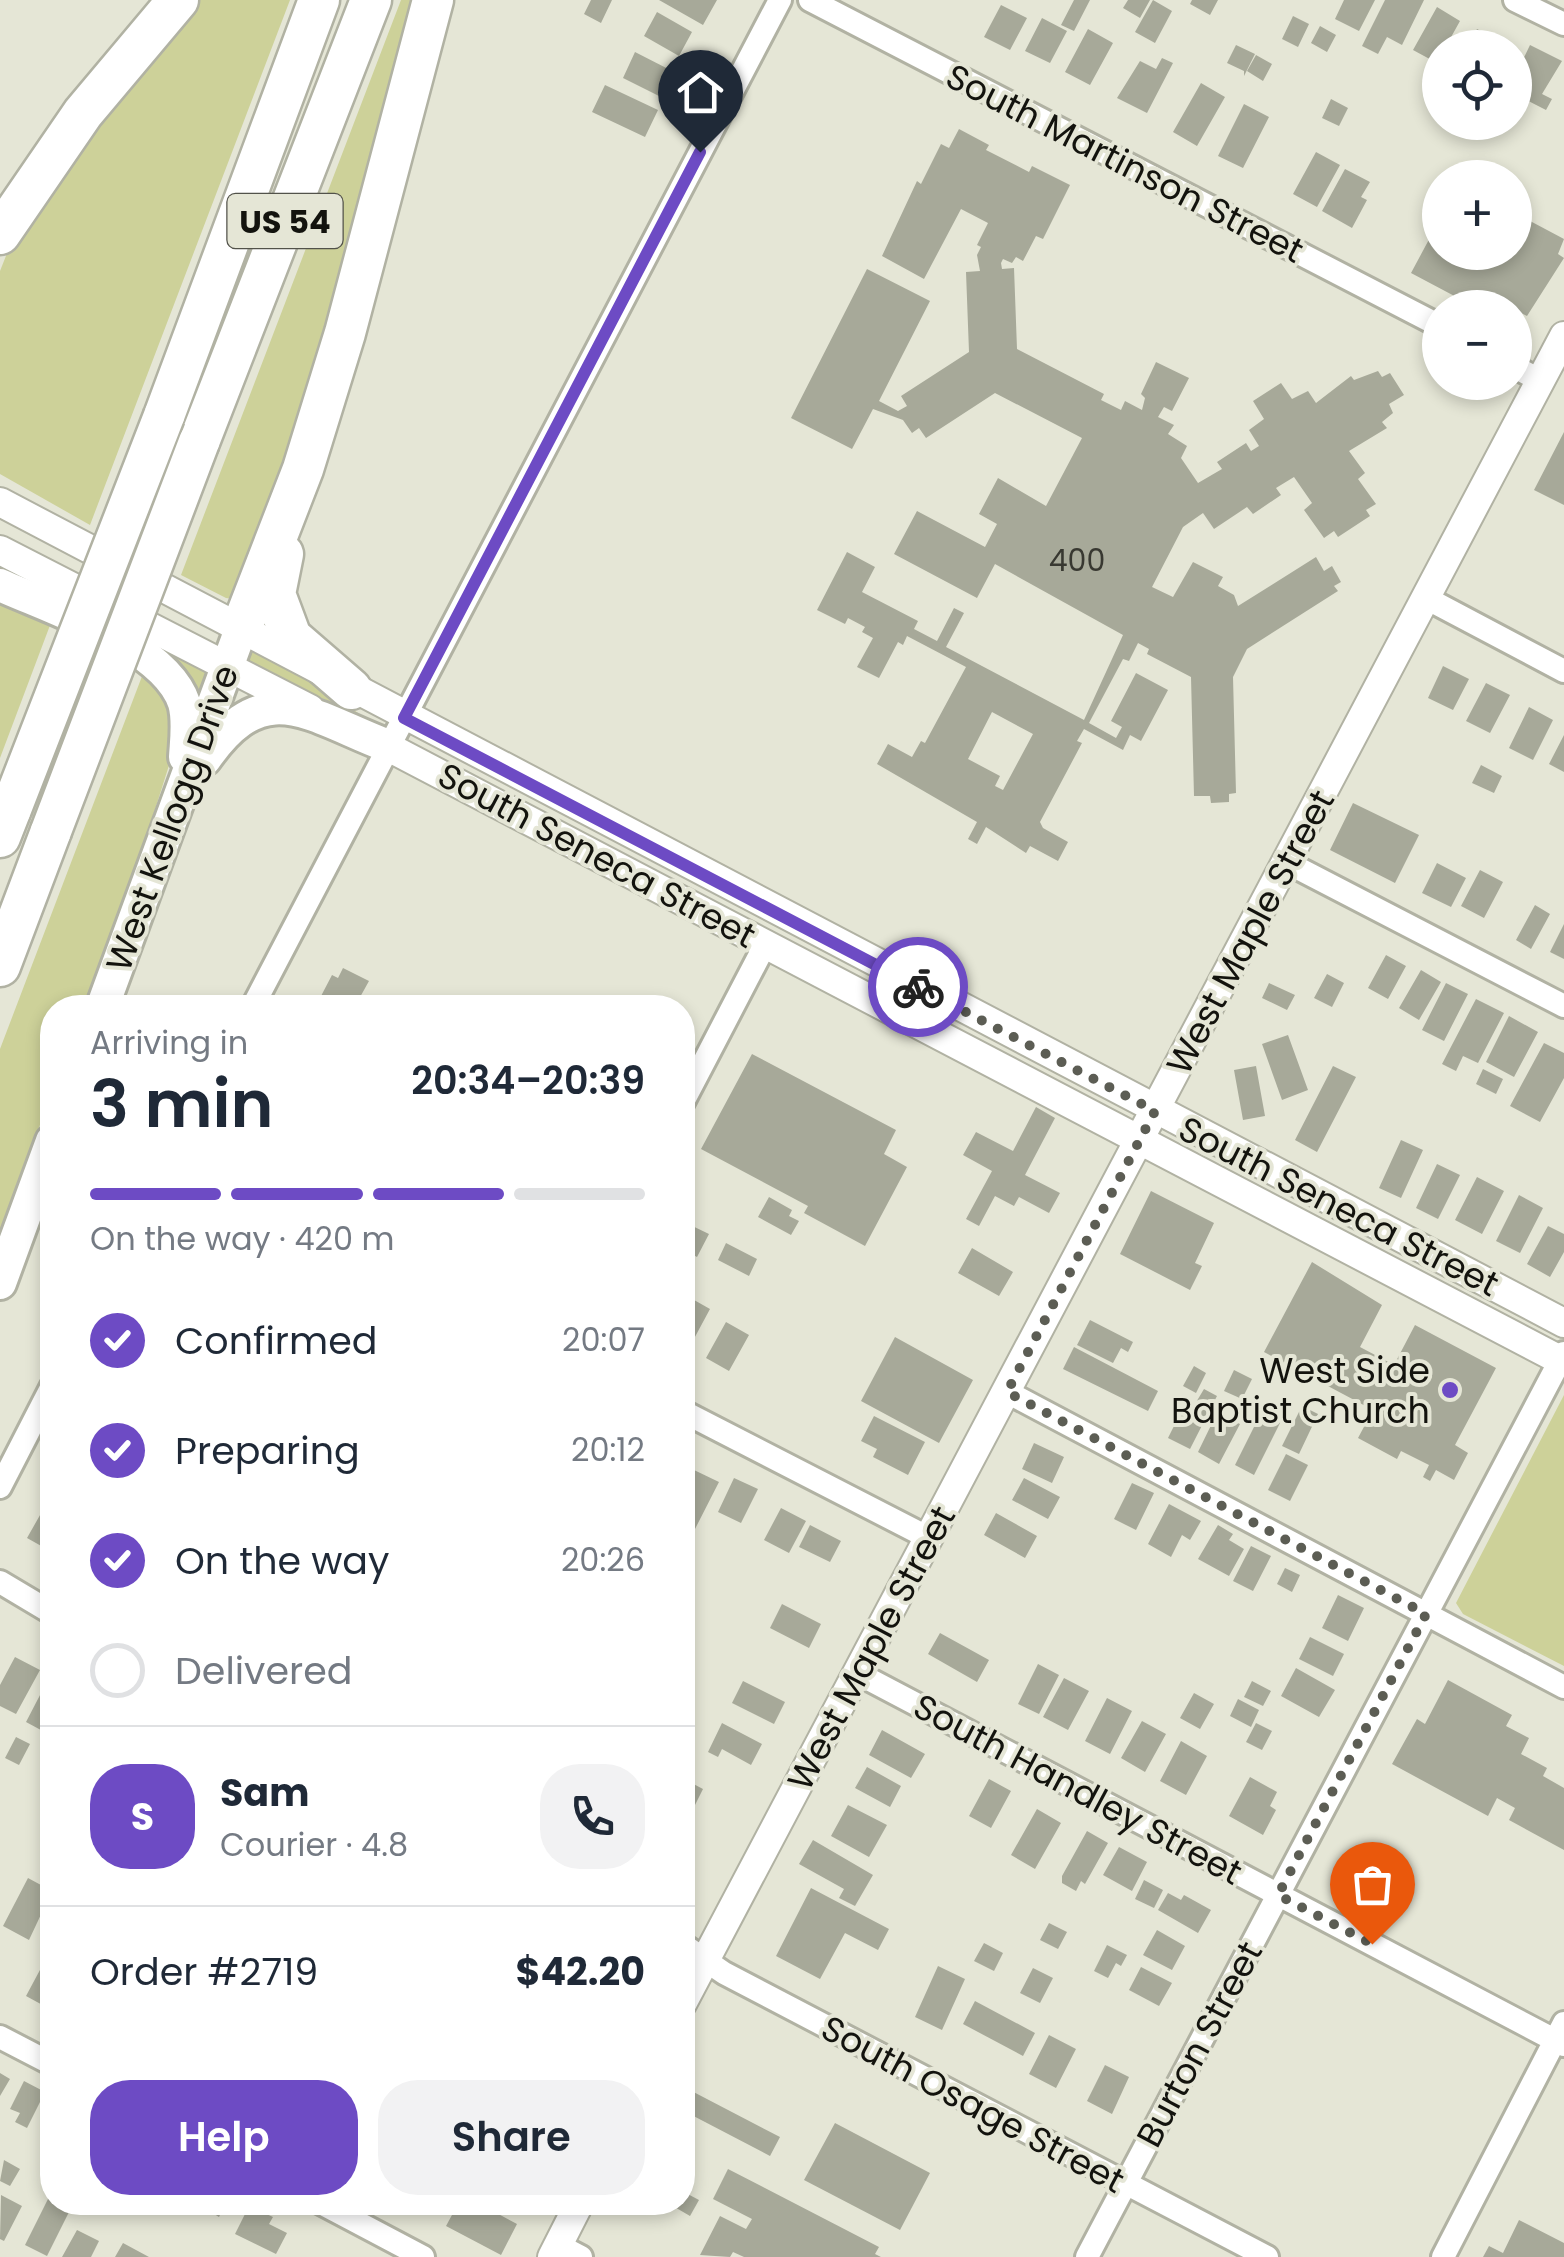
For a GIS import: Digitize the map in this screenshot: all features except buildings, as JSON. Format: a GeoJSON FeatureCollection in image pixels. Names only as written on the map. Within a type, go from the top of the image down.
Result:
{"type":"FeatureCollection","features":[{"type":"Feature","properties":{"kind":"highway"},"geometry":{"type":"LineString","coordinates":[[0,234],[83,112],[178,0]]}},
{"type":"Feature","properties":{"kind":"highway","name":"US 54"},"geometry":{"type":"LineString","coordinates":[[5,823],[164,416],[319,0]]}},
{"type":"Feature","properties":{"kind":"highway","name":"US 54"},"geometry":{"type":"LineString","coordinates":[[0,966],[371,0]]}},
{"type":"Feature","properties":{"kind":"highway"},"geometry":{"type":"LineString","coordinates":[[242,629],[303,469],[345,332],[433,0]]}},
{"type":"Feature","properties":{"kind":"highway"},"geometry":{"type":"LineString","coordinates":[[303,469],[276,594],[291,637],[351,690]]}},
{"type":"Feature","properties":{"kind":"main road"},"geometry":{"type":"LineString","coordinates":[[0,585],[142,652],[162,669],[184,705],[182,792]]}},
{"type":"Feature","properties":{"kind":"main road","name":"West Kellogg Drive"},"geometry":{"type":"LineString","coordinates":[[107,995],[242,629]]}},
{"type":"Feature","properties":{"kind":"main road"},"geometry":{"type":"LineString","coordinates":[[182,792],[233,722],[262,708],[286,707],[396,732]]}},
{"type":"Feature","properties":{"kind":"main road"},"geometry":{"type":"LineString","coordinates":[[0,1283],[40,1175]]}},
{"type":"Feature","properties":{"kind":"street"},"geometry":{"type":"LineString","coordinates":[[259,995],[780,0]]}},
{"type":"Feature","properties":{"kind":"street","name":"South Martinson Street"},"geometry":{"type":"LineString","coordinates":[[810,0],[1422,317]]}},
{"type":"Feature","properties":{"kind":"street"},"geometry":{"type":"LineString","coordinates":[[1516,0],[1564,24]]}},
{"type":"Feature","properties":{"kind":"street","name":"West Maple Street"},"geometry":{"type":"LineString","coordinates":[[695,1950],[858,1673],[1562,344]]}},
{"type":"Feature","properties":{"kind":"street"},"geometry":{"type":"LineString","coordinates":[[1532,375],[1542,380]]}},
{"type":"Feature","properties":{"kind":"street","name":"South Seneca Street"},"geometry":{"type":"LineString","coordinates":[[0,502],[351,690],[396,732],[766,943],[1139,1141],[1563,1358]]}},
{"type":"Feature","properties":{"kind":"street","name":"South Seneca Street"},"geometry":{"type":"LineString","coordinates":[[0,550],[226,668],[396,732],[1155,1111],[1564,1322]]}},
{"type":"Feature","properties":{"kind":"street"},"geometry":{"type":"LineString","coordinates":[[1426,598],[1564,670]]}},
{"type":"Feature","properties":{"kind":"street"},"geometry":{"type":"LineString","coordinates":[[1286,862],[1564,1006]]}},
{"type":"Feature","properties":{"kind":"street"},"geometry":{"type":"LineString","coordinates":[[695,1079],[766,943]]}},
{"type":"Feature","properties":{"kind":"street","name":"Burton Street"},"geometry":{"type":"LineString","coordinates":[[1087,2257],[1563,1358]]}},
{"type":"Feature","properties":{"kind":"street"},"geometry":{"type":"LineString","coordinates":[[1007,1392],[1564,1687]]}},
{"type":"Feature","properties":{"kind":"street"},"geometry":{"type":"LineString","coordinates":[[0,1487],[40,1409]]}},
{"type":"Feature","properties":{"kind":"street"},"geometry":{"type":"LineString","coordinates":[[695,1418],[929,1538]]}},
{"type":"Feature","properties":{"kind":"street"},"geometry":{"type":"LineString","coordinates":[[0,1582],[40,1606]]}},
{"type":"Feature","properties":{"kind":"street","name":"South Handley Street"},"geometry":{"type":"LineString","coordinates":[[858,1673],[1278,1895],[1561,2036]]}},
{"type":"Feature","properties":{"kind":"street","name":"South Osage Street"},"geometry":{"type":"LineString","coordinates":[[695,1953],[1267,2257]]}},
{"type":"Feature","properties":{"kind":"street"},"geometry":{"type":"LineString","coordinates":[[1443,2257],[1561,2036]]}},
{"type":"Feature","properties":{"kind":"street"},"geometry":{"type":"LineString","coordinates":[[0,2037],[40,2058]]}},
{"type":"Feature","properties":{"kind":"street"},"geometry":{"type":"LineString","coordinates":[[344,2215],[423,2257]]}},
{"type":"Feature","properties":{"kind":"street"},"geometry":{"type":"LineString","coordinates":[[564,2253],[576,2215]]}},
{"type":"Feature","properties":{"kind":"green space"},"geometry":{"type":"Polygon","coordinates":[[[192,0],[290,0],[90,525],[0,474],[0,271],[21,218],[192,0]]]}},
{"type":"Feature","properties":{"kind":"green space"},"geometry":{"type":"Polygon","coordinates":[[[401,0],[417,0],[350,261],[241,600],[226,598],[181,575],[401,0]]]}},
{"type":"Feature","properties":{"kind":"green space"},"geometry":{"type":"Polygon","coordinates":[[[0,592],[52,620],[0,758],[0,592]]]}},
{"type":"Feature","properties":{"kind":"green space"},"geometry":{"type":"Polygon","coordinates":[[[250,646],[282,661],[361,715],[244,665],[250,646]]]}},
{"type":"Feature","properties":{"kind":"green space"},"geometry":{"type":"Polygon","coordinates":[[[168,652],[210,674],[201,702],[165,658],[168,652]]]}},
{"type":"Feature","properties":{"kind":"green space"},"geometry":{"type":"Polygon","coordinates":[[[144,671],[175,707],[171,759],[128,895],[90,995],[40,995],[40,1125],[0,1231],[0,1049],[144,671]]]}},
{"type":"Feature","properties":{"kind":"green space"},"geometry":{"type":"Polygon","coordinates":[[[1564,1395],[1564,1666],[1463,1614],[1456,1603],[1564,1395]]]}},
{"type":"Feature","properties":{"kind":"way so far"},"geometry":{"type":"LineString","coordinates":[[918,987],[1155,1111],[1007,1392],[1426,1614],[1278,1895],[1372,1944]]}},
{"type":"Feature","properties":{"kind":"place","name":"West Side Baptist Church"},"geometry":{"type":"Point","coordinates":[1450,1390]}},
{"type":"Feature","properties":{"kind":"route"},"geometry":{"type":"LineString","coordinates":[[700,152],[404,718],[918,987]]}}]}
